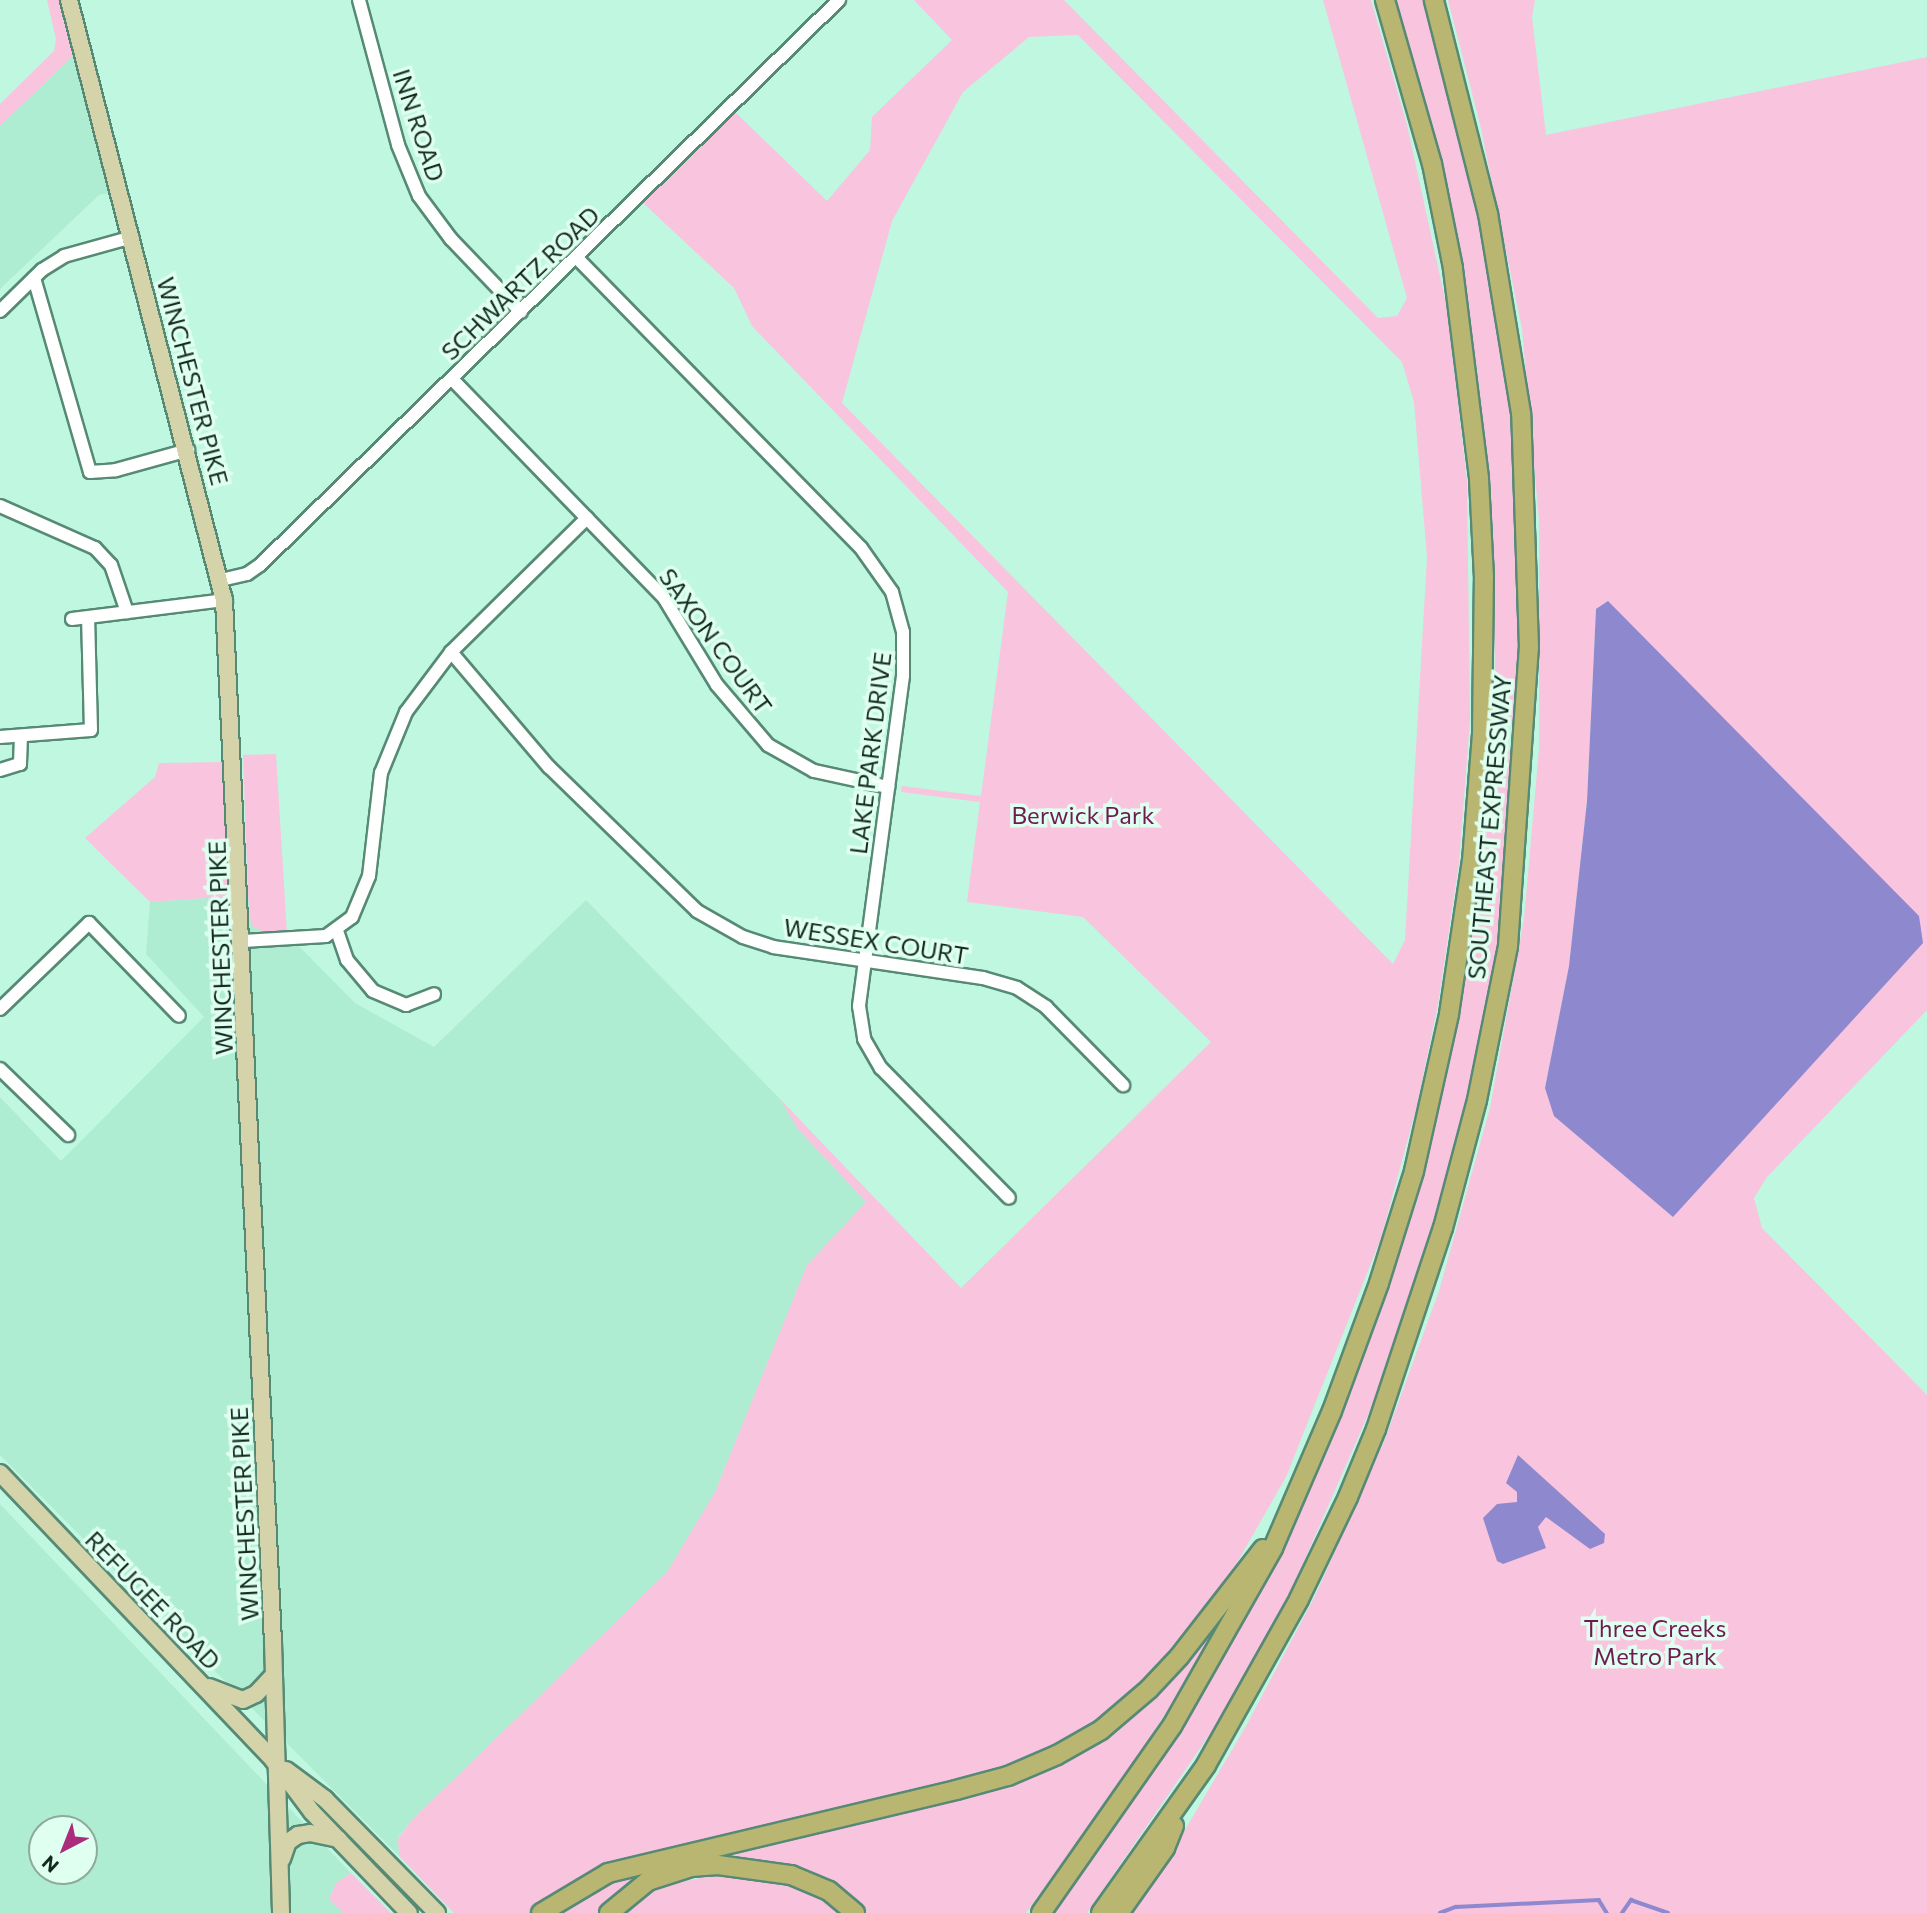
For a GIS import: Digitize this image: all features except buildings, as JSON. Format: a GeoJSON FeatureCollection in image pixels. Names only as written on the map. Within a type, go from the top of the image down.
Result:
{"type":"FeatureCollection","features":[{"type":"Feature","properties":{"kind":"highway","name":"SOUTHEAST EXPRESSWAY"},"geometry":{"type":"LineString","coordinates":[[1041,1913],[1172,1726],[1247,1598],[1284,1521],[1352,1360],[1417,1160],[1449,1014],[1472,861],[1482,735],[1484,578],[1468,379],[1453,268],[1432,164],[1385,0]]}},
{"type":"Feature","properties":{"kind":"highway","name":"SOUTHEAST EXPRESSWAY"},"geometry":{"type":"LineString","coordinates":[[1101,1913],[1187,1794],[1299,1599],[1376,1429],[1443,1228],[1476,1100],[1508,946],[1529,648],[1521,413],[1488,215],[1434,0]]}},
{"type":"Feature","properties":{"kind":"highway"},"geometry":{"type":"LineString","coordinates":[[541,1913],[608,1873],[956,1790],[1008,1776],[1057,1755],[1101,1730],[1157,1681],[1284,1521]]}},
{"type":"Feature","properties":{"kind":"highway"},"geometry":{"type":"LineString","coordinates":[[1119,1913],[1165,1847],[1187,1794]]}},
{"type":"Feature","properties":{"kind":"highway"},"geometry":{"type":"LineString","coordinates":[[609,1913],[648,1881],[691,1867],[718,1864],[792,1875],[828,1891],[855,1913]]}},
{"type":"Feature","properties":{"kind":"main road","name":"WINCHESTER PIKE"},"geometry":{"type":"LineString","coordinates":[[69,0],[225,600],[243,941],[274,1675],[273,1760],[281,1913]]}},
{"type":"Feature","properties":{"kind":"main road","name":"REFUGEE ROAD"},"geometry":{"type":"LineString","coordinates":[[0,1473],[273,1760],[338,1839],[410,1913]]}},
{"type":"Feature","properties":{"kind":"main road"},"geometry":{"type":"LineString","coordinates":[[198,1680],[243,1700],[256,1694],[274,1675]]}},
{"type":"Feature","properties":{"kind":"main road","name":"REFUGEE ROAD"},"geometry":{"type":"LineString","coordinates":[[273,1760],[325,1799],[438,1913]]}},
{"type":"Feature","properties":{"kind":"main road"},"geometry":{"type":"LineString","coordinates":[[279,1872],[285,1847],[292,1838],[310,1833],[338,1839]]}},
{"type":"Feature","properties":{"kind":"street","name":"INN ROAD"},"geometry":{"type":"LineString","coordinates":[[359,0],[398,145],[419,196],[451,239],[521,312]]}},
{"type":"Feature","properties":{"kind":"street","name":"SCHWARTZ ROAD"},"geometry":{"type":"LineString","coordinates":[[221,580],[247,574],[260,565],[839,0]]}},
{"type":"Feature","properties":{"kind":"street"},"geometry":{"type":"LineString","coordinates":[[0,312],[34,278],[64,256],[132,237]]}},
{"type":"Feature","properties":{"kind":"street","name":"LAKE PARK DRIVE"},"geometry":{"type":"LineString","coordinates":[[576,257],[882,573],[892,592],[904,632],[903,676],[859,1006],[864,1039],[881,1068],[1009,1198]]}},
{"type":"Feature","properties":{"kind":"street"},"geometry":{"type":"LineString","coordinates":[[34,278],[89,472],[116,470],[188,450]]}},
{"type":"Feature","properties":{"kind":"street","name":"SAXON COURT"},"geometry":{"type":"LineString","coordinates":[[452,379],[664,598],[718,685],[768,745],[814,771],[888,787]]}},
{"type":"Feature","properties":{"kind":"street"},"geometry":{"type":"LineString","coordinates":[[0,506],[83,541],[105,556],[118,580],[127,612]]}},
{"type":"Feature","properties":{"kind":"street"},"geometry":{"type":"LineString","coordinates":[[243,941],[314,938],[337,931],[352,917],[364,894],[381,773],[406,712],[452,652],[587,517]]}},
{"type":"Feature","properties":{"kind":"street"},"geometry":{"type":"LineString","coordinates":[[72,620],[225,600]]}},
{"type":"Feature","properties":{"kind":"street"},"geometry":{"type":"LineString","coordinates":[[0,737],[91,730],[88,618]]}},
{"type":"Feature","properties":{"kind":"street","name":"WESSEX COURT"},"geometry":{"type":"LineString","coordinates":[[452,652],[549,767],[697,911],[743,937],[773,947],[983,978],[1017,988],[1046,1007],[1123,1085]]}},
{"type":"Feature","properties":{"kind":"street"},"geometry":{"type":"LineString","coordinates":[[0,770],[20,764],[21,737]]}},
{"type":"Feature","properties":{"kind":"street"},"geometry":{"type":"LineString","coordinates":[[0,1009],[89,923],[178,1016]]}},
{"type":"Feature","properties":{"kind":"street"},"geometry":{"type":"LineString","coordinates":[[337,931],[347,960],[373,991],[406,1005],[434,994]]}},
{"type":"Feature","properties":{"kind":"street"},"geometry":{"type":"LineString","coordinates":[[0,1069],[68,1135]]}},
{"type":"Feature","properties":{"kind":"shaded area"},"geometry":{"type":"Polygon","coordinates":[[[74,55],[114,192],[99,195],[0,289],[0,126],[74,55]]]}},
{"type":"Feature","properties":{"kind":"shaded area"},"geometry":{"type":"Polygon","coordinates":[[[1608,601],[1919,916],[1923,943],[1673,1217],[1554,1116],[1545,1088],[1569,966],[1587,801],[1596,609],[1608,601]]]}},
{"type":"Feature","properties":{"kind":"shaded area"},"geometry":{"type":"Polygon","coordinates":[[[248,895],[251,925],[287,934],[355,1003],[434,1047],[586,900],[781,1100],[797,1128],[866,1202],[807,1265],[715,1492],[667,1572],[411,1821],[398,1838],[399,1856],[0,1455],[0,1097],[61,1161],[204,1017],[146,954],[150,902],[248,895]]]}},
{"type":"Feature","properties":{"kind":"shaded area"},"geometry":{"type":"Polygon","coordinates":[[[1518,1455],[1605,1534],[1604,1543],[1590,1549],[1546,1517],[1538,1527],[1546,1548],[1503,1564],[1497,1561],[1483,1518],[1497,1504],[1517,1502],[1517,1492],[1506,1483],[1518,1455]]]}},
{"type":"Feature","properties":{"kind":"shaded area"},"geometry":{"type":"Polygon","coordinates":[[[0,1504],[351,1873],[336,1883],[329,1899],[343,1913],[0,1913],[0,1504]]]}},
{"type":"Feature","properties":{"kind":"green space"},"geometry":{"type":"Polygon","coordinates":[[[47,0],[59,0],[74,55],[0,126],[0,104],[54,51],[56,39],[47,0]]]}},
{"type":"Feature","properties":{"kind":"green space","name":"Berwick Park"},"geometry":{"type":"Polygon","coordinates":[[[914,0],[1064,0],[1378,318],[1397,316],[1407,298],[1323,0],[1371,0],[1407,125],[1447,308],[1467,481],[1470,719],[1459,863],[1438,1004],[1417,1105],[1381,1238],[1286,1477],[1226,1582],[1183,1639],[1118,1708],[1084,1733],[1006,1769],[638,1858],[532,1913],[454,1913],[399,1856],[398,1839],[411,1821],[667,1572],[715,1492],[807,1265],[866,1202],[797,1128],[781,1100],[961,1288],[1211,1042],[1083,917],[967,902],[980,802],[901,792],[902,786],[981,796],[1008,592],[752,326],[734,288],[641,201],[733,110],[827,201],[870,150],[872,117],[952,40],[914,0]],[[1078,35],[1029,37],[963,92],[892,221],[842,403],[1393,964],[1405,940],[1427,557],[1414,402],[1402,362],[1078,35]]]}},
{"type":"Feature","properties":{"kind":"green space"},"geometry":{"type":"Polygon","coordinates":[[[1394,0],[1423,0],[1438,46],[1467,156],[1502,341],[1514,446],[1521,623],[1520,716],[1509,726],[1499,722],[1496,714],[1492,527],[1477,368],[1430,122],[1394,0]]]}},
{"type":"Feature","properties":{"kind":"green space","name":"Three Creeks Metro Park"},"geometry":{"type":"Polygon","coordinates":[[[1448,0],[1535,0],[1532,17],[1546,135],[1927,57],[1927,1010],[1767,1177],[1754,1198],[1762,1228],[1927,1395],[1927,1913],[1128,1913],[1182,1835],[1246,1726],[1315,1596],[1385,1439],[1439,1291],[1490,1108],[1524,919],[1539,749],[1539,521],[1522,329],[1480,124],[1448,0]],[[1596,610],[1587,801],[1569,967],[1545,1088],[1673,1217],[1596,610]]]}},
{"type":"Feature","properties":{"kind":"green space"},"geometry":{"type":"Polygon","coordinates":[[[1497,746],[1508,748],[1513,757],[1499,943],[1450,1174],[1381,1385],[1290,1593],[1227,1709],[1087,1913],[1051,1913],[1157,1766],[1269,1574],[1324,1452],[1383,1298],[1429,1152],[1459,1007],[1479,871],[1489,758],[1497,746]]]}},
{"type":"Feature","properties":{"kind":"green space"},"geometry":{"type":"Polygon","coordinates":[[[276,754],[287,934],[263,932],[251,925],[248,895],[243,755],[276,754]]]}},
{"type":"Feature","properties":{"kind":"green space"},"geometry":{"type":"Polygon","coordinates":[[[226,762],[233,896],[150,902],[85,838],[155,777],[159,763],[226,762]]]}},
{"type":"Feature","properties":{"kind":"green space"},"geometry":{"type":"Polygon","coordinates":[[[1204,1636],[1209,1638],[1184,1685],[1124,1777],[1026,1913],[863,1913],[794,1870],[755,1861],[712,1860],[711,1856],[1062,1762],[1204,1636]]]}},
{"type":"Feature","properties":{"kind":"green space"},"geometry":{"type":"Polygon","coordinates":[[[351,1873],[391,1913],[343,1913],[329,1899],[336,1883],[351,1873]]]}},
{"type":"Feature","properties":{"kind":"green space"},"geometry":{"type":"Polygon","coordinates":[[[642,1873],[643,1878],[603,1913],[554,1913],[607,1884],[642,1873]]]}},
{"type":"Feature","properties":{"kind":"green space"},"geometry":{"type":"Polygon","coordinates":[[[717,1875],[757,1877],[794,1888],[817,1896],[841,1913],[622,1913],[644,1894],[661,1886],[717,1875]]]}},
{"type":"Feature","properties":{"kind":"waterway"},"geometry":{"type":"LineString","coordinates":[[1440,1913],[1456,1907],[1599,1900],[1607,1913]]}},
{"type":"Feature","properties":{"kind":"waterway"},"geometry":{"type":"LineString","coordinates":[[1622,1913],[1631,1900],[1668,1913]]}}]}
